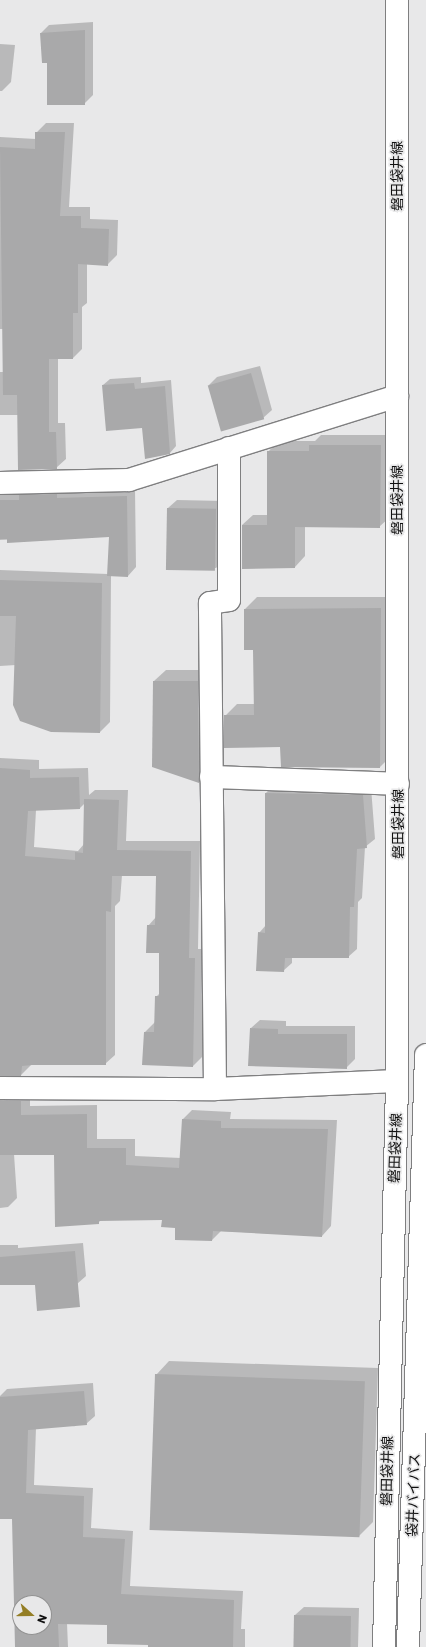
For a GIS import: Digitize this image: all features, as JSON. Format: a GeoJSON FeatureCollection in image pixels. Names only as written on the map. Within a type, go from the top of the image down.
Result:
{"type":"FeatureCollection","features":[{"type":"Feature","properties":{"kind":"main road","name":"磐田袋井線"},"geometry":{"type":"LineString","coordinates":[[384,1647],[397,1081],[397,0]]}},
{"type":"Feature","properties":{"kind":"main road"},"geometry":{"type":"LineString","coordinates":[[0,483],[129,480],[397,396]]}},
{"type":"Feature","properties":{"kind":"main road"},"geometry":{"type":"LineString","coordinates":[[215,1089],[210,603],[229,600],[229,448]]}},
{"type":"Feature","properties":{"kind":"main road"},"geometry":{"type":"LineString","coordinates":[[211,776],[398,784]]}},
{"type":"Feature","properties":{"kind":"main road","name":"袋井バイパス"},"geometry":{"type":"LineString","coordinates":[[408,1647],[426,1055]]}},
{"type":"Feature","properties":{"kind":"main road"},"geometry":{"type":"LineString","coordinates":[[0,1088],[215,1089],[397,1081]]}},
{"type":"Feature","properties":{"kind":"building"},"geometry":{"type":"Polygon","coordinates":[[[85,30],[85,105],[47,105],[47,63],[42,63],[40,33],[85,30]]]}},
{"type":"Feature","properties":{"kind":"building"},"geometry":{"type":"Polygon","coordinates":[[[35,132],[65,132],[60,216],[81,216],[81,228],[109,229],[108,266],[78,264],[78,313],[73,313],[73,359],[49,359],[49,432],[56,432],[57,469],[18,470],[17,395],[3,395],[0,147],[35,149],[35,132]]]}},
{"type":"Feature","properties":{"kind":"building"},"geometry":{"type":"Polygon","coordinates":[[[251,373],[264,419],[221,432],[208,385],[251,373]]]}},
{"type":"Feature","properties":{"kind":"building"},"geometry":{"type":"Polygon","coordinates":[[[134,383],[135,389],[165,386],[170,454],[145,459],[142,428],[106,431],[102,385],[134,383]]]}},
{"type":"Feature","properties":{"kind":"building"},"geometry":{"type":"Polygon","coordinates":[[[309,445],[381,445],[380,528],[295,527],[295,568],[242,569],[242,525],[267,525],[267,451],[309,451],[309,445]]]}},
{"type":"Feature","properties":{"kind":"building"},"geometry":{"type":"Polygon","coordinates":[[[57,494],[57,498],[127,496],[128,577],[107,576],[109,537],[7,543],[7,539],[0,539],[0,500],[19,500],[19,495],[57,494]]]}},
{"type":"Feature","properties":{"kind":"building"},"geometry":{"type":"Polygon","coordinates":[[[167,508],[216,509],[215,571],[166,570],[167,508]]]}},
{"type":"Feature","properties":{"kind":"building"},"geometry":{"type":"Polygon","coordinates":[[[0,580],[102,583],[100,733],[51,732],[20,721],[13,705],[16,616],[0,616],[0,580]]]}},
{"type":"Feature","properties":{"kind":"building"},"geometry":{"type":"Polygon","coordinates":[[[381,608],[380,768],[281,767],[280,747],[224,748],[224,715],[254,715],[253,650],[244,650],[244,609],[381,608]]]}},
{"type":"Feature","properties":{"kind":"building"},"geometry":{"type":"Polygon","coordinates":[[[153,681],[198,681],[199,783],[152,767],[153,681]]]}},
{"type":"Feature","properties":{"kind":"building"},"geometry":{"type":"Polygon","coordinates":[[[0,768],[30,770],[30,778],[79,777],[80,809],[28,811],[25,856],[75,860],[75,852],[83,853],[84,799],[119,800],[117,850],[191,851],[189,958],[195,958],[193,1067],[142,1065],[144,1032],[154,1032],[155,996],[159,996],[159,953],[146,953],[147,925],[155,925],[156,876],[112,876],[111,912],[106,911],[106,1065],[22,1066],[21,1076],[0,1076],[0,768]]]}},
{"type":"Feature","properties":{"kind":"building"},"geometry":{"type":"Polygon","coordinates":[[[265,793],[363,795],[367,848],[357,849],[354,907],[350,907],[349,958],[285,958],[284,972],[256,971],[258,932],[265,933],[265,793]]]}},
{"type":"Feature","properties":{"kind":"building"},"geometry":{"type":"Polygon","coordinates":[[[250,1028],[278,1029],[278,1034],[347,1034],[347,1069],[248,1066],[250,1028]]]}},
{"type":"Feature","properties":{"kind":"building"},"geometry":{"type":"Polygon","coordinates":[[[0,1100],[21,1101],[21,1115],[87,1114],[87,1148],[126,1148],[126,1165],[179,1168],[182,1119],[221,1121],[221,1128],[328,1129],[322,1237],[213,1231],[212,1241],[175,1240],[175,1228],[161,1227],[162,1220],[99,1221],[99,1224],[55,1227],[54,1155],[0,1155],[0,1100]]]}},
{"type":"Feature","properties":{"kind":"building"},"geometry":{"type":"Polygon","coordinates":[[[75,1251],[80,1307],[37,1311],[35,1285],[0,1285],[0,1257],[75,1251]]]}},
{"type":"Feature","properties":{"kind":"building"},"geometry":{"type":"Polygon","coordinates":[[[155,1374],[365,1381],[359,1537],[150,1530],[155,1374]]]}},
{"type":"Feature","properties":{"kind":"building"},"geometry":{"type":"Polygon","coordinates":[[[84,1391],[87,1425],[28,1430],[26,1493],[84,1496],[83,1537],[125,1539],[121,1594],[234,1600],[233,1647],[148,1647],[148,1645],[107,1644],[107,1625],[58,1624],[59,1647],[15,1647],[15,1635],[52,1635],[52,1595],[14,1595],[12,1519],[0,1519],[0,1397],[84,1391]]]}},
{"type":"Feature","properties":{"kind":"building"},"geometry":{"type":"Polygon","coordinates":[[[294,1615],[351,1616],[350,1647],[293,1647],[294,1615]]]}}]}
